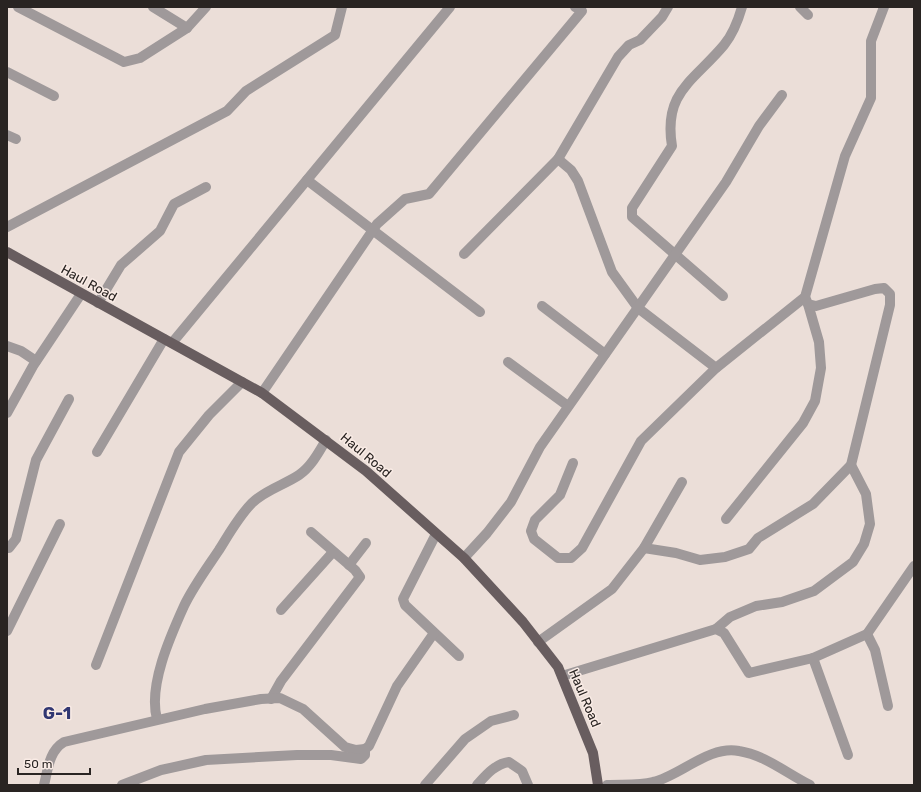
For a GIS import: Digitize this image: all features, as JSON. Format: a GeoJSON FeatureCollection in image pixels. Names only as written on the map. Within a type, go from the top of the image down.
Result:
{"type":"FeatureCollection","features":[{"type":"Feature","properties":{"kind":"main road","name":"Haul Road"},"geometry":{"type":"LineString","coordinates":[[7,252],[80,294],[262,393],[366,471],[464,558],[558,667],[594,753],[598,785]]}},
{"type":"Feature","properties":{"kind":"street"},"geometry":{"type":"LineString","coordinates":[[18,7],[124,62],[140,58],[187,28],[206,7]]}},
{"type":"Feature","properties":{"kind":"street"},"geometry":{"type":"LineString","coordinates":[[153,7],[187,28]]}},
{"type":"Feature","properties":{"kind":"street"},"geometry":{"type":"LineString","coordinates":[[7,227],[227,112],[246,91],[335,35],[342,7]]}},
{"type":"Feature","properties":{"kind":"street"},"geometry":{"type":"LineString","coordinates":[[97,452],[168,341],[307,180],[450,7]]}},
{"type":"Feature","properties":{"kind":"street"},"geometry":{"type":"LineString","coordinates":[[262,393],[377,224],[405,199],[429,194],[582,11],[576,7]]}},
{"type":"Feature","properties":{"kind":"street"},"geometry":{"type":"LineString","coordinates":[[464,254],[558,159],[618,58],[629,45],[640,40],[662,17],[668,7]]}},
{"type":"Feature","properties":{"kind":"street"},"geometry":{"type":"LineString","coordinates":[[722,296],[632,216],[632,208],[672,146],[669,128],[671,111],[681,89],[724,44],[737,24],[742,7]]}},
{"type":"Feature","properties":{"kind":"street"},"geometry":{"type":"LineString","coordinates":[[800,7],[808,15]]}},
{"type":"Feature","properties":{"kind":"street"},"geometry":{"type":"LineString","coordinates":[[726,519],[803,423],[815,401],[821,368],[819,342],[806,301],[845,156],[871,98],[871,42],[884,7]]}},
{"type":"Feature","properties":{"kind":"street"},"geometry":{"type":"LineString","coordinates":[[7,72],[54,96]]}},
{"type":"Feature","properties":{"kind":"street"},"geometry":{"type":"LineString","coordinates":[[464,558],[511,502],[540,447],[726,182],[759,126],[782,95]]}},
{"type":"Feature","properties":{"kind":"street"},"geometry":{"type":"LineString","coordinates":[[558,159],[571,170],[578,181],[612,272],[638,308],[716,368]]}},
{"type":"Feature","properties":{"kind":"street"},"geometry":{"type":"LineString","coordinates":[[307,180],[480,312]]}},
{"type":"Feature","properties":{"kind":"street"},"geometry":{"type":"LineString","coordinates":[[98,303],[121,265],[160,231],[174,204],[206,187]]}},
{"type":"Feature","properties":{"kind":"street"},"geometry":{"type":"LineString","coordinates":[[644,548],[676,553],[700,560],[725,557],[749,549],[758,538],[813,504],[851,465],[890,305],[890,294],[884,288],[875,289],[816,306],[806,301]]}},
{"type":"Feature","properties":{"kind":"street"},"geometry":{"type":"LineString","coordinates":[[7,413],[36,361],[80,294]]}},
{"type":"Feature","properties":{"kind":"street"},"geometry":{"type":"LineString","coordinates":[[573,463],[560,495],[535,520],[531,531],[534,539],[558,558],[571,558],[582,548],[641,441],[716,368],[806,301]]}},
{"type":"Feature","properties":{"kind":"street"},"geometry":{"type":"LineString","coordinates":[[542,306],[605,354]]}},
{"type":"Feature","properties":{"kind":"street"},"geometry":{"type":"LineString","coordinates":[[7,346],[21,351],[36,361]]}},
{"type":"Feature","properties":{"kind":"street"},"geometry":{"type":"LineString","coordinates":[[508,362],[568,406]]}},
{"type":"Feature","properties":{"kind":"street"},"geometry":{"type":"LineString","coordinates":[[96,665],[179,452],[209,415],[242,382]]}},
{"type":"Feature","properties":{"kind":"street"},"geometry":{"type":"LineString","coordinates":[[7,548],[9,548],[16,539],[36,460],[69,399]]}},
{"type":"Feature","properties":{"kind":"street"},"geometry":{"type":"LineString","coordinates":[[156,719],[154,709],[157,679],[184,606],[202,576],[233,528],[253,502],[279,485],[300,475],[315,460],[326,440]]}},
{"type":"Feature","properties":{"kind":"street"},"geometry":{"type":"LineString","coordinates":[[562,676],[716,629],[730,617],[756,606],[782,602],[814,591],[853,562],[864,544],[870,524],[866,494],[851,465]]}},
{"type":"Feature","properties":{"kind":"street"},"geometry":{"type":"LineString","coordinates":[[538,642],[612,588],[644,548],[682,482]]}},
{"type":"Feature","properties":{"kind":"street"},"geometry":{"type":"LineString","coordinates":[[7,631],[60,524]]}},
{"type":"Feature","properties":{"kind":"street"},"geometry":{"type":"LineString","coordinates":[[271,699],[281,681],[360,577],[359,573],[311,532]]}},
{"type":"Feature","properties":{"kind":"street"},"geometry":{"type":"LineString","coordinates":[[436,534],[403,599],[405,605],[459,656]]}},
{"type":"Feature","properties":{"kind":"street"},"geometry":{"type":"LineString","coordinates":[[349,565],[366,543]]}},
{"type":"Feature","properties":{"kind":"street"},"geometry":{"type":"LineString","coordinates":[[281,610],[333,552]]}},
{"type":"Feature","properties":{"kind":"street"},"geometry":{"type":"LineString","coordinates":[[716,629],[724,633],[749,673],[813,658],[868,634],[914,566]]}},
{"type":"Feature","properties":{"kind":"street"},"geometry":{"type":"LineString","coordinates":[[44,785],[53,753],[57,746],[64,742],[156,719],[205,709],[271,699],[280,698],[303,709],[345,746],[356,750],[365,749],[369,746],[397,686],[434,633]]}},
{"type":"Feature","properties":{"kind":"street"},"geometry":{"type":"LineString","coordinates":[[868,634],[874,650],[888,706]]}},
{"type":"Feature","properties":{"kind":"street"},"geometry":{"type":"LineString","coordinates":[[813,658],[848,755]]}},
{"type":"Feature","properties":{"kind":"street"},"geometry":{"type":"LineString","coordinates":[[425,785],[464,739],[491,721],[514,715]]}},
{"type":"Feature","properties":{"kind":"street"},"geometry":{"type":"LineString","coordinates":[[122,785],[161,770],[206,760],[297,755],[331,755],[361,760],[365,755],[365,749]]}},
{"type":"Feature","properties":{"kind":"street"},"geometry":{"type":"LineString","coordinates":[[607,785],[653,782],[714,753],[737,750],[763,757],[782,770],[810,785]]}},
{"type":"Feature","properties":{"kind":"street"},"geometry":{"type":"LineString","coordinates":[[477,785],[501,763],[509,762],[522,771],[528,785]]}},
{"type":"Feature","properties":{"kind":"district","name":"G-1"},"geometry":{"type":"Point","coordinates":[57,713]}}]}
